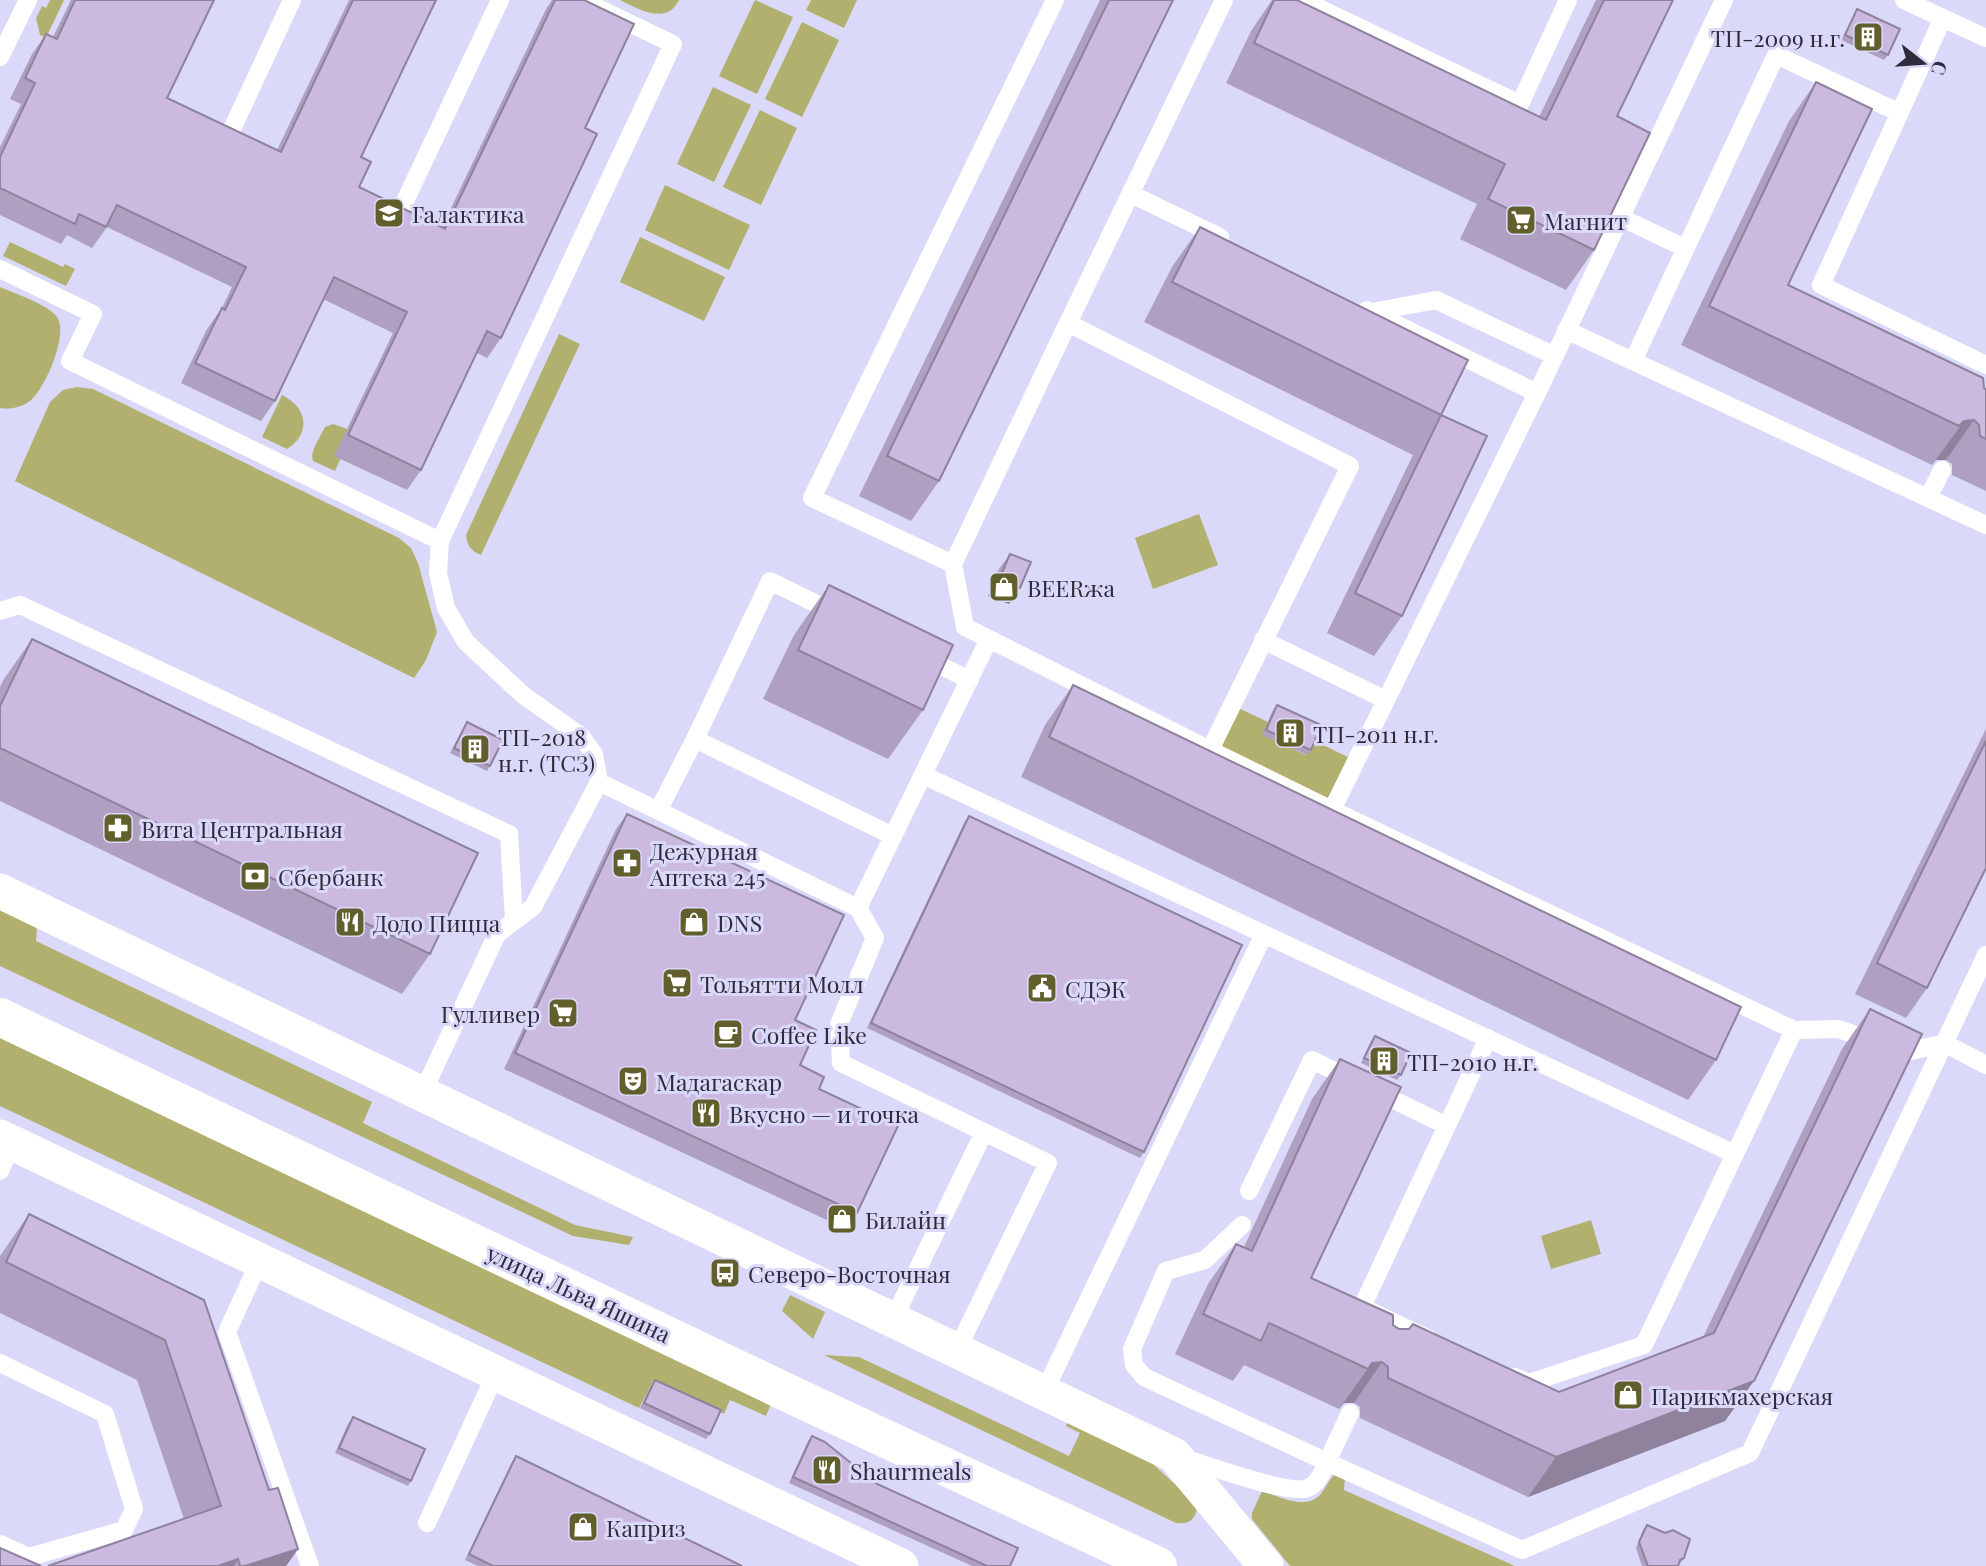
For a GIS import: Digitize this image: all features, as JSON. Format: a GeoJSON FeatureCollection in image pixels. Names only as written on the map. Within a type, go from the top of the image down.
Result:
{"type":"FeatureCollection","features":[{"type":"Feature","properties":{"kind":"main road","name":"улица Льва Яшина"},"geometry":{"type":"LineString","coordinates":[[0,1017],[809,1403],[1158,1566]]}},
{"type":"Feature","properties":{"kind":"street"},"geometry":{"type":"LineString","coordinates":[[0,891],[1174,1455],[1266,1566]]}},
{"type":"Feature","properties":{"kind":"street"},"geometry":{"type":"LineString","coordinates":[[4,1150],[260,1260],[901,1566]]}},
{"type":"Feature","properties":{"kind":"lane"},"geometry":{"type":"LineString","coordinates":[[0,57],[28,0]]}},
{"type":"Feature","properties":{"kind":"lane"},"geometry":{"type":"LineString","coordinates":[[233,127],[292,0]]}},
{"type":"Feature","properties":{"kind":"lane"},"geometry":{"type":"LineString","coordinates":[[397,218],[500,0]]}},
{"type":"Feature","properties":{"kind":"lane"},"geometry":{"type":"LineString","coordinates":[[422,1094],[497,934],[533,907],[599,782],[594,754],[581,736],[523,695],[466,642],[446,608],[438,573],[440,541],[673,44],[581,0]]}},
{"type":"Feature","properties":{"kind":"lane"},"geometry":{"type":"LineString","coordinates":[[953,564],[813,498],[1055,0]]}},
{"type":"Feature","properties":{"kind":"lane"},"geometry":{"type":"LineString","coordinates":[[1224,0],[953,564],[965,627],[1332,810],[1794,1030],[1838,1029],[1907,1052],[1944,1044],[1986,1065]]}},
{"type":"Feature","properties":{"kind":"lane"},"geometry":{"type":"LineString","coordinates":[[1302,0],[1520,104],[1568,0]]}},
{"type":"Feature","properties":{"kind":"lane"},"geometry":{"type":"LineString","coordinates":[[1332,810],[1555,356],[1724,0]]}},
{"type":"Feature","properties":{"kind":"lane"},"geometry":{"type":"LineString","coordinates":[[1915,2],[1986,38]]}},
{"type":"Feature","properties":{"kind":"lane"},"geometry":{"type":"LineString","coordinates":[[1943,18],[1821,285],[1986,365]]}},
{"type":"Feature","properties":{"kind":"lane"},"geometry":{"type":"LineString","coordinates":[[1633,361],[1776,55],[1900,113]]}},
{"type":"Feature","properties":{"kind":"lane"},"geometry":{"type":"LineString","coordinates":[[1131,194],[1240,247]]}},
{"type":"Feature","properties":{"kind":"lane"},"geometry":{"type":"LineString","coordinates":[[1620,217],[1685,248]]}},
{"type":"Feature","properties":{"kind":"lane"},"geometry":{"type":"LineString","coordinates":[[0,269],[93,314],[70,361],[440,541]]}},
{"type":"Feature","properties":{"kind":"lane"},"geometry":{"type":"LineString","coordinates":[[1348,300],[1537,393]]}},
{"type":"Feature","properties":{"kind":"lane"},"geometry":{"type":"LineString","coordinates":[[1372,312],[1436,300],[1555,356]]}},
{"type":"Feature","properties":{"kind":"lane"},"geometry":{"type":"LineString","coordinates":[[1068,323],[1350,466],[1210,750]]}},
{"type":"Feature","properties":{"kind":"lane"},"geometry":{"type":"LineString","coordinates":[[1566,330],[1986,525]]}},
{"type":"Feature","properties":{"kind":"lane"},"geometry":{"type":"LineString","coordinates":[[1928,498],[1942,470]]}},
{"type":"Feature","properties":{"kind":"lane"},"geometry":{"type":"LineString","coordinates":[[658,811],[770,581],[845,618]]}},
{"type":"Feature","properties":{"kind":"lane"},"geometry":{"type":"LineString","coordinates":[[0,611],[20,605],[509,834],[514,921]]}},
{"type":"Feature","properties":{"kind":"lane"},"geometry":{"type":"LineString","coordinates":[[858,908],[989,639]]}},
{"type":"Feature","properties":{"kind":"lane"},"geometry":{"type":"LineString","coordinates":[[1264,640],[1386,700]]}},
{"type":"Feature","properties":{"kind":"lane"},"geometry":{"type":"LineString","coordinates":[[907,649],[970,680]]}},
{"type":"Feature","properties":{"kind":"lane"},"geometry":{"type":"LineString","coordinates":[[695,739],[893,836]]}},
{"type":"Feature","properties":{"kind":"lane"},"geometry":{"type":"LineString","coordinates":[[923,775],[1735,1154]]}},
{"type":"Feature","properties":{"kind":"lane"},"geometry":{"type":"LineString","coordinates":[[599,782],[858,908],[875,938],[839,1024],[841,1063],[1048,1163],[957,1350]]}},
{"type":"Feature","properties":{"kind":"lane"},"geometry":{"type":"LineString","coordinates":[[1044,1392],[1264,934]]}},
{"type":"Feature","properties":{"kind":"lane"},"geometry":{"type":"LineString","coordinates":[[1242,1225],[1205,1260],[1166,1271],[1132,1349],[1134,1365],[1144,1377],[1522,1550],[1749,1453],[1986,955]]}},
{"type":"Feature","properties":{"kind":"lane"},"geometry":{"type":"LineString","coordinates":[[1504,1372],[1529,1383],[1644,1345],[1794,1030]]}},
{"type":"Feature","properties":{"kind":"lane"},"geometry":{"type":"LineString","coordinates":[[1442,1344],[1390,1328],[1362,1307],[1488,1038]]}},
{"type":"Feature","properties":{"kind":"lane"},"geometry":{"type":"LineString","coordinates":[[1249,1191],[1312,1060],[1446,1125]]}},
{"type":"Feature","properties":{"kind":"lane"},"geometry":{"type":"LineString","coordinates":[[893,1320],[984,1132]]}},
{"type":"Feature","properties":{"kind":"lane"},"geometry":{"type":"LineString","coordinates":[[260,1260],[227,1332],[310,1566]]}},
{"type":"Feature","properties":{"kind":"lane"},"geometry":{"type":"LineString","coordinates":[[0,1363],[105,1414],[134,1509],[124,1530],[29,1557],[0,1544]]}},
{"type":"Feature","properties":{"kind":"lane"},"geometry":{"type":"LineString","coordinates":[[427,1523],[496,1373]]}},
{"type":"Feature","properties":{"kind":"lane"},"geometry":{"type":"LineString","coordinates":[[1174,1455],[1286,1489],[1306,1489],[1317,1482],[1350,1413]]}},
{"type":"Feature","properties":{"kind":"shaded area"},"geometry":{"type":"Polygon","coordinates":[[[50,0],[64,0],[46,38],[40,35],[36,18],[42,6],[46,8],[50,0]]]}},
{"type":"Feature","properties":{"kind":"shaded area"},"geometry":{"type":"Polygon","coordinates":[[[620,0],[679,0],[674,8],[660,14],[644,11],[620,0]]]}},
{"type":"Feature","properties":{"kind":"shaded area"},"geometry":{"type":"Polygon","coordinates":[[[755,0],[793,17],[757,94],[719,76],[755,0]]]}},
{"type":"Feature","properties":{"kind":"shaded area"},"geometry":{"type":"Polygon","coordinates":[[[811,0],[857,0],[844,28],[806,10],[811,0]]]}},
{"type":"Feature","properties":{"kind":"shaded area"},"geometry":{"type":"Polygon","coordinates":[[[802,22],[839,40],[802,117],[765,99],[802,22]]]}},
{"type":"Feature","properties":{"kind":"shaded area"},"geometry":{"type":"Polygon","coordinates":[[[713,87],[751,105],[714,182],[677,164],[713,87]]]}},
{"type":"Feature","properties":{"kind":"shaded area"},"geometry":{"type":"Polygon","coordinates":[[[760,110],[797,128],[761,205],[723,187],[760,110]]]}},
{"type":"Feature","properties":{"kind":"shaded area"},"geometry":{"type":"Polygon","coordinates":[[[665,185],[750,225],[729,270],[645,230],[665,185]]]}},
{"type":"Feature","properties":{"kind":"shaded area"},"geometry":{"type":"Polygon","coordinates":[[[640,237],[725,277],[704,321],[620,282],[640,237]]]}},
{"type":"Feature","properties":{"kind":"shaded area"},"geometry":{"type":"Polygon","coordinates":[[[10,242],[63,267],[65,264],[75,269],[66,286],[3,256],[10,242]]]}},
{"type":"Feature","properties":{"kind":"shaded area"},"geometry":{"type":"Polygon","coordinates":[[[0,287],[47,308],[57,317],[60,325],[54,361],[36,395],[20,406],[8,409],[0,408],[0,287]]]}},
{"type":"Feature","properties":{"kind":"shaded area"},"geometry":{"type":"Polygon","coordinates":[[[559,334],[580,344],[481,555],[470,548],[466,535],[559,334]]]}},
{"type":"Feature","properties":{"kind":"shaded area"},"geometry":{"type":"Polygon","coordinates":[[[77,387],[93,389],[399,538],[411,548],[418,563],[437,632],[426,660],[414,678],[15,481],[50,402],[63,390],[77,387]]]}},
{"type":"Feature","properties":{"kind":"shaded area"},"geometry":{"type":"Polygon","coordinates":[[[282,395],[297,406],[303,420],[300,436],[287,449],[262,437],[282,395]]]}},
{"type":"Feature","properties":{"kind":"shaded area"},"geometry":{"type":"Polygon","coordinates":[[[333,424],[353,431],[335,471],[313,461],[312,456],[325,427],[333,424]]]}},
{"type":"Feature","properties":{"kind":"shaded area"},"geometry":{"type":"Polygon","coordinates":[[[1199,514],[1218,565],[1153,589],[1135,538],[1199,514]]]}},
{"type":"Feature","properties":{"kind":"shaded area"},"geometry":{"type":"Polygon","coordinates":[[[1232,705],[1268,722],[1263,735],[1306,755],[1313,740],[1356,761],[1332,810],[1210,750],[1232,705]]]}},
{"type":"Feature","properties":{"kind":"shaded area"},"geometry":{"type":"Polygon","coordinates":[[[0,897],[37,925],[36,941],[372,1102],[363,1123],[575,1225],[633,1237],[629,1245],[573,1236],[0,966],[0,897]]]}},
{"type":"Feature","properties":{"kind":"shaded area"},"geometry":{"type":"Polygon","coordinates":[[[0,1038],[771,1404],[766,1416],[730,1400],[724,1414],[653,1381],[639,1408],[0,1106],[0,1038]]]}},
{"type":"Feature","properties":{"kind":"shaded area"},"geometry":{"type":"Polygon","coordinates":[[[1591,1220],[1601,1254],[1551,1269],[1541,1236],[1591,1220]]]}},
{"type":"Feature","properties":{"kind":"shaded area"},"geometry":{"type":"Polygon","coordinates":[[[790,1295],[825,1312],[813,1339],[782,1311],[790,1295]]]}},
{"type":"Feature","properties":{"kind":"shaded area"},"geometry":{"type":"Polygon","coordinates":[[[824,1355],[859,1357],[1069,1456],[1080,1433],[1066,1426],[1070,1415],[1112,1426],[1193,1501],[1197,1508],[1195,1516],[1187,1522],[1176,1523],[824,1355]]]}},
{"type":"Feature","properties":{"kind":"shaded area"},"geometry":{"type":"Polygon","coordinates":[[[1336,1473],[1345,1476],[1344,1490],[1515,1566],[1290,1566],[1252,1519],[1262,1491],[1291,1501],[1307,1502],[1320,1495],[1336,1473]]]}},
{"type":"Feature","properties":{"kind":"building"},"geometry":{"type":"Polygon","coordinates":[[[75,0],[214,0],[167,98],[281,152],[353,0],[436,0],[361,157],[371,162],[359,187],[445,229],[555,0],[584,0],[634,24],[585,128],[597,134],[501,338],[487,331],[421,470],[348,435],[407,312],[334,277],[275,401],[195,363],[246,267],[117,205],[106,227],[79,214],[75,224],[0,188],[0,157],[35,83],[25,78],[46,34],[57,39],[75,0]]]}},
{"type":"Feature","properties":{"kind":"building"},"geometry":{"type":"Polygon","coordinates":[[[1109,0],[1173,0],[939,481],[887,456],[1109,0]]]}},
{"type":"Feature","properties":{"kind":"building"},"geometry":{"type":"Polygon","coordinates":[[[1274,0],[1297,0],[1546,120],[1604,0],[1673,0],[1617,116],[1650,133],[1594,250],[1488,199],[1505,164],[1254,43],[1274,0]]]}},
{"type":"Feature","properties":{"kind":"building","name":"ТП-2009 н.г."},"geometry":{"type":"Polygon","coordinates":[[[1857,9],[1900,29],[1888,55],[1845,35],[1857,9]]]}},
{"type":"Feature","properties":{"kind":"building"},"geometry":{"type":"Polygon","coordinates":[[[1816,82],[1872,109],[1788,285],[1983,378],[1986,390],[1986,439],[1980,436],[1979,425],[1974,420],[1964,421],[1959,426],[1709,306],[1816,82]]]}},
{"type":"Feature","properties":{"kind":"building"},"geometry":{"type":"Polygon","coordinates":[[[1200,227],[1468,360],[1441,415],[1172,282],[1200,227]]]}},
{"type":"Feature","properties":{"kind":"building"},"geometry":{"type":"Polygon","coordinates":[[[1441,415],[1487,436],[1402,616],[1355,593],[1441,415]]]}},
{"type":"Feature","properties":{"kind":"building"},"geometry":{"type":"Polygon","coordinates":[[[1010,554],[1031,562],[1020,588],[999,580],[1010,554]]]}},
{"type":"Feature","properties":{"kind":"building"},"geometry":{"type":"Polygon","coordinates":[[[829,585],[953,645],[923,710],[798,650],[829,585]]]}},
{"type":"Feature","properties":{"kind":"building"},"geometry":{"type":"Polygon","coordinates":[[[32,639],[478,853],[430,954],[0,748],[0,706],[32,639]]]}},
{"type":"Feature","properties":{"kind":"building"},"geometry":{"type":"Polygon","coordinates":[[[1073,685],[1741,1007],[1716,1060],[1049,737],[1073,685]]]}},
{"type":"Feature","properties":{"kind":"building","name":"ТП-2011 н.г."},"geometry":{"type":"Polygon","coordinates":[[[1277,705],[1321,725],[1311,750],[1266,730],[1277,705]]]}},
{"type":"Feature","properties":{"kind":"building","name":"ТП-2018 н.г. (ТСЗ)"},"geometry":{"type":"Polygon","coordinates":[[[467,722],[503,740],[490,766],[454,748],[467,722]]]}},
{"type":"Feature","properties":{"kind":"building"},"geometry":{"type":"Polygon","coordinates":[[[1986,741],[1986,868],[1927,988],[1877,963],[1986,741]]]}},
{"type":"Feature","properties":{"kind":"building","name":"Тольятти Молл"},"geometry":{"type":"Polygon","coordinates":[[[627,814],[844,915],[795,1020],[816,1030],[800,1065],[824,1077],[819,1089],[898,1126],[857,1213],[515,1053],[627,814]]]}},
{"type":"Feature","properties":{"kind":"building"},"geometry":{"type":"Polygon","coordinates":[[[969,816],[1242,945],[1144,1152],[871,1023],[969,816]]]}},
{"type":"Feature","properties":{"kind":"building"},"geometry":{"type":"Polygon","coordinates":[[[1870,1009],[1922,1034],[1754,1381],[1556,1457],[1388,1378],[1388,1367],[1382,1362],[1372,1363],[1368,1369],[1269,1323],[1261,1341],[1203,1314],[1236,1244],[1252,1251],[1340,1059],[1401,1087],[1311,1278],[1393,1315],[1393,1325],[1399,1329],[1409,1329],[1413,1324],[1559,1392],[1714,1333],[1870,1009]]]}},
{"type":"Feature","properties":{"kind":"building","name":"ТП-2010 н.г."},"geometry":{"type":"Polygon","coordinates":[[[1375,1036],[1411,1053],[1401,1075],[1364,1058],[1375,1036]]]}},
{"type":"Feature","properties":{"kind":"building"},"geometry":{"type":"Polygon","coordinates":[[[29,1214],[204,1300],[269,1490],[278,1488],[298,1549],[245,1566],[240,1566],[238,1559],[218,1566],[48,1566],[221,1506],[165,1340],[6,1262],[29,1214]]]}},
{"type":"Feature","properties":{"kind":"building"},"geometry":{"type":"Polygon","coordinates":[[[655,1380],[721,1410],[710,1434],[644,1403],[655,1380]]]}},
{"type":"Feature","properties":{"kind":"building"},"geometry":{"type":"Polygon","coordinates":[[[353,1417],[425,1449],[411,1481],[339,1448],[353,1417]]]}},
{"type":"Feature","properties":{"kind":"building"},"geometry":{"type":"Polygon","coordinates":[[[812,1436],[825,1442],[877,1484],[1018,1548],[1010,1566],[987,1566],[793,1477],[812,1436]]]}},
{"type":"Feature","properties":{"kind":"building"},"geometry":{"type":"Polygon","coordinates":[[[516,1456],[742,1566],[493,1566],[469,1554],[516,1456]]]}},
{"type":"Feature","properties":{"kind":"building"},"geometry":{"type":"Polygon","coordinates":[[[1647,1525],[1665,1533],[1673,1530],[1690,1539],[1684,1558],[1678,1566],[1648,1566],[1639,1542],[1647,1525]]]}},
{"type":"Feature","properties":{"kind":"building"},"geometry":{"type":"Polygon","coordinates":[[[0,1548],[41,1566],[0,1566],[0,1548]]]}},
{"type":"Feature","properties":{"kind":"place","name":"ТП-2009 н.г."},"geometry":{"type":"Point","coordinates":[1868,37]}},
{"type":"Feature","properties":{"kind":"place","name":"Галактика"},"geometry":{"type":"Point","coordinates":[389,213]}},
{"type":"Feature","properties":{"kind":"place","name":"Магнит"},"geometry":{"type":"Point","coordinates":[1521,220]}},
{"type":"Feature","properties":{"kind":"place","name":"BEERжа"},"geometry":{"type":"Point","coordinates":[1004,587]}},
{"type":"Feature","properties":{"kind":"place","name":"ТП-2011 н.г."},"geometry":{"type":"Point","coordinates":[1290,733]}},
{"type":"Feature","properties":{"kind":"place","name":"ТП-2018 н.г. (ТСЗ)"},"geometry":{"type":"Point","coordinates":[475,749]}},
{"type":"Feature","properties":{"kind":"place","name":"Вита Центральная"},"geometry":{"type":"Point","coordinates":[118,828]}},
{"type":"Feature","properties":{"kind":"place","name":"Дежурная Аптека 245"},"geometry":{"type":"Point","coordinates":[627,863]}},
{"type":"Feature","properties":{"kind":"place","name":"Сбербанк"},"geometry":{"type":"Point","coordinates":[255,876]}},
{"type":"Feature","properties":{"kind":"place","name":"Додо Пицца"},"geometry":{"type":"Point","coordinates":[350,922]}},
{"type":"Feature","properties":{"kind":"place","name":"DNS"},"geometry":{"type":"Point","coordinates":[694,922]}},
{"type":"Feature","properties":{"kind":"place","name":"Тольятти Молл"},"geometry":{"type":"Point","coordinates":[677,983]}},
{"type":"Feature","properties":{"kind":"place","name":"СДЭК"},"geometry":{"type":"Point","coordinates":[1042,988]}},
{"type":"Feature","properties":{"kind":"place","name":"Гулливер"},"geometry":{"type":"Point","coordinates":[563,1013]}},
{"type":"Feature","properties":{"kind":"place","name":"Coffee Like"},"geometry":{"type":"Point","coordinates":[728,1034]}},
{"type":"Feature","properties":{"kind":"place","name":"ТП-2010 н.г."},"geometry":{"type":"Point","coordinates":[1384,1061]}},
{"type":"Feature","properties":{"kind":"place","name":"Мадагаскар"},"geometry":{"type":"Point","coordinates":[633,1081]}},
{"type":"Feature","properties":{"kind":"place","name":"Вкусно — и точка"},"geometry":{"type":"Point","coordinates":[706,1113]}},
{"type":"Feature","properties":{"kind":"place","name":"Билайн"},"geometry":{"type":"Point","coordinates":[842,1219]}},
{"type":"Feature","properties":{"kind":"place","name":"Северо-Восточная"},"geometry":{"type":"Point","coordinates":[725,1273]}},
{"type":"Feature","properties":{"kind":"place","name":"Парикмахерская"},"geometry":{"type":"Point","coordinates":[1628,1395]}},
{"type":"Feature","properties":{"kind":"place","name":"Shaurmeals"},"geometry":{"type":"Point","coordinates":[827,1470]}},
{"type":"Feature","properties":{"kind":"place","name":"Каприз"},"geometry":{"type":"Point","coordinates":[583,1527]}}]}
